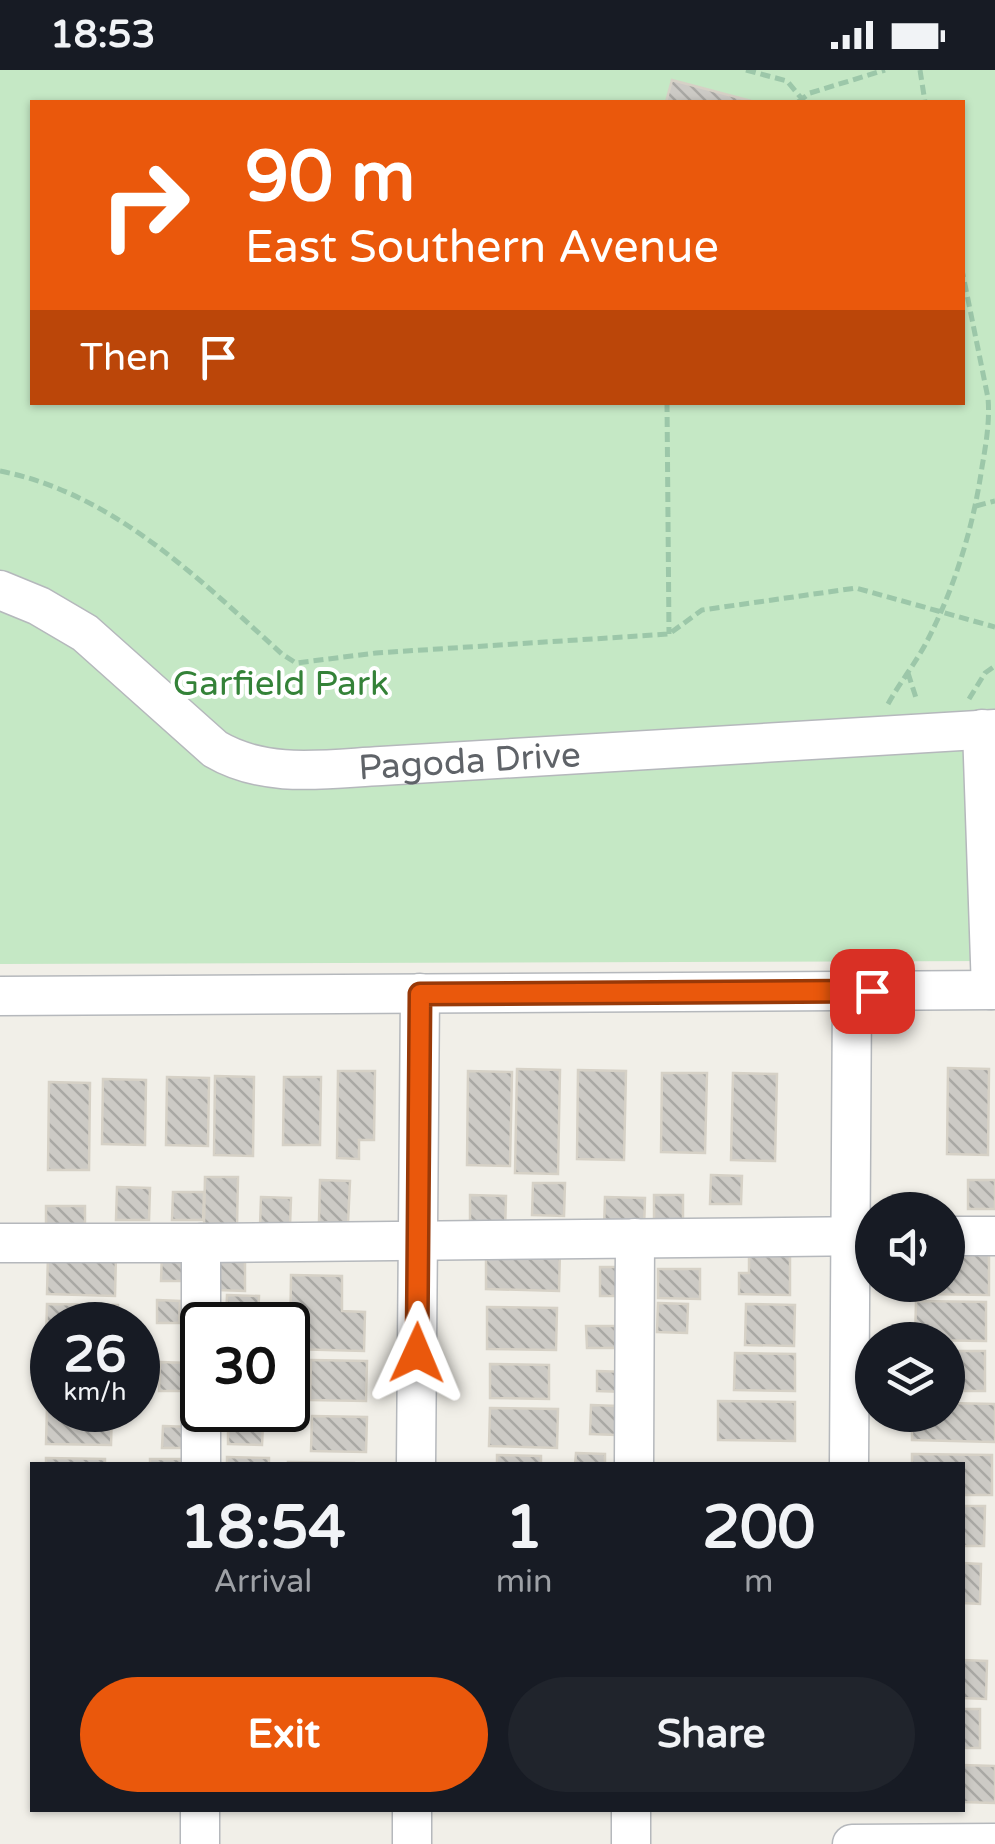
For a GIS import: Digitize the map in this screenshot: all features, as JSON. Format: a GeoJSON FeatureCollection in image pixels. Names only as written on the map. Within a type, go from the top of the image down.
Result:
{"type":"FeatureCollection","features":[{"type":"Feature","properties":{"kind":"street","name":"Pagoda Drive"},"geometry":{"type":"LineString","coordinates":[[0,590],[40,606],[85,632],[215,750],[239,762],[272,769],[868,737],[981,721]]}},
{"type":"Feature","properties":{"kind":"street"},"geometry":{"type":"LineString","coordinates":[[0,996],[993,990],[981,721]]}},
{"type":"Feature","properties":{"kind":"street"},"geometry":{"type":"LineString","coordinates":[[852,991],[859,1192]]}},
{"type":"Feature","properties":{"kind":"street"},"geometry":{"type":"LineString","coordinates":[[416,1462],[420,994]]}},
{"type":"Feature","properties":{"kind":"street"},"geometry":{"type":"LineString","coordinates":[[0,1243],[855,1236]]}},
{"type":"Feature","properties":{"kind":"street"},"geometry":{"type":"LineString","coordinates":[[965,1236],[995,1236]]}},
{"type":"Feature","properties":{"kind":"street"},"geometry":{"type":"LineString","coordinates":[[634,1462],[635,1238]]}},
{"type":"Feature","properties":{"kind":"street"},"geometry":{"type":"LineString","coordinates":[[200,1244],[200,1462]]}},
{"type":"Feature","properties":{"kind":"street"},"geometry":{"type":"LineString","coordinates":[[849,1462],[858,1302]]}},
{"type":"Feature","properties":{"kind":"street"},"geometry":{"type":"LineString","coordinates":[[200,1812],[200,1844]]}},
{"type":"Feature","properties":{"kind":"street"},"geometry":{"type":"LineString","coordinates":[[412,1812],[412,1844]]}},
{"type":"Feature","properties":{"kind":"street"},"geometry":{"type":"LineString","coordinates":[[631,1812],[631,1844]]}},
{"type":"Feature","properties":{"kind":"street"},"geometry":{"type":"LineString","coordinates":[[847,1812],[850,1844],[995,1843]]}},
{"type":"Feature","properties":{"kind":"path"},"geometry":{"type":"LineString","coordinates":[[746,70],[788,81],[799,100]]}},
{"type":"Feature","properties":{"kind":"path"},"geometry":{"type":"LineString","coordinates":[[801,100],[810,93],[885,70]]}},
{"type":"Feature","properties":{"kind":"path"},"geometry":{"type":"LineString","coordinates":[[920,70],[925,100]]}},
{"type":"Feature","properties":{"kind":"path"},"geometry":{"type":"LineString","coordinates":[[868,737],[924,646],[940,612],[962,560],[976,506],[990,416],[965,285]]}},
{"type":"Feature","properties":{"kind":"path"},"geometry":{"type":"LineString","coordinates":[[667,405],[669,634]]}},
{"type":"Feature","properties":{"kind":"path"},"geometry":{"type":"LineString","coordinates":[[990,416],[995,424]]}},
{"type":"Feature","properties":{"kind":"path"},"geometry":{"type":"LineString","coordinates":[[0,471],[29,476],[104,510],[188,568],[296,663],[376,652],[669,634],[702,610],[856,588],[995,627]]}},
{"type":"Feature","properties":{"kind":"path"},"geometry":{"type":"LineString","coordinates":[[976,506],[995,501]]}},
{"type":"Feature","properties":{"kind":"path"},"geometry":{"type":"LineString","coordinates":[[981,721],[985,673],[995,666]]}},
{"type":"Feature","properties":{"kind":"green space","name":"Garfield Park"},"geometry":{"type":"Polygon","coordinates":[[[0,70],[995,70],[995,961],[0,964],[0,70]]]}},
{"type":"Feature","properties":{"kind":"building"},"geometry":{"type":"Polygon","coordinates":[[[672,80],[747,100],[667,100],[672,80]]]}},
{"type":"Feature","properties":{"kind":"building"},"geometry":{"type":"Polygon","coordinates":[[[948,1068],[989,1069],[988,1155],[947,1154],[948,1068]]]}},
{"type":"Feature","properties":{"kind":"building"},"geometry":{"type":"Polygon","coordinates":[[[517,1069],[560,1070],[558,1174],[515,1173],[517,1069]]]}},
{"type":"Feature","properties":{"kind":"building"},"geometry":{"type":"Polygon","coordinates":[[[578,1070],[626,1071],[624,1160],[577,1159],[578,1070]]]}},
{"type":"Feature","properties":{"kind":"building"},"geometry":{"type":"Polygon","coordinates":[[[338,1071],[375,1071],[374,1140],[359,1140],[359,1159],[337,1158],[338,1071]]]}},
{"type":"Feature","properties":{"kind":"building"},"geometry":{"type":"Polygon","coordinates":[[[468,1071],[512,1072],[510,1166],[467,1165],[468,1071]]]}},
{"type":"Feature","properties":{"kind":"building"},"geometry":{"type":"Polygon","coordinates":[[[662,1073],[707,1073],[705,1153],[661,1152],[662,1073]]]}},
{"type":"Feature","properties":{"kind":"building"},"geometry":{"type":"Polygon","coordinates":[[[733,1073],[777,1074],[775,1161],[731,1160],[733,1073]]]}},
{"type":"Feature","properties":{"kind":"building"},"geometry":{"type":"Polygon","coordinates":[[[215,1076],[254,1077],[253,1156],[214,1155],[215,1076]]]}},
{"type":"Feature","properties":{"kind":"building"},"geometry":{"type":"Polygon","coordinates":[[[167,1077],[209,1078],[208,1146],[166,1145],[167,1077]]]}},
{"type":"Feature","properties":{"kind":"building"},"geometry":{"type":"Polygon","coordinates":[[[284,1077],[321,1077],[320,1145],[283,1145],[284,1077]]]}},
{"type":"Feature","properties":{"kind":"building"},"geometry":{"type":"Polygon","coordinates":[[[103,1079],[146,1080],[145,1145],[102,1144],[103,1079]]]}},
{"type":"Feature","properties":{"kind":"building"},"geometry":{"type":"Polygon","coordinates":[[[49,1082],[90,1083],[89,1170],[48,1170],[49,1082]]]}},
{"type":"Feature","properties":{"kind":"building"},"geometry":{"type":"Polygon","coordinates":[[[711,1175],[742,1176],[741,1204],[710,1204],[711,1175]]]}},
{"type":"Feature","properties":{"kind":"building"},"geometry":{"type":"Polygon","coordinates":[[[205,1177],[238,1177],[237,1227],[204,1227],[205,1177]]]}},
{"type":"Feature","properties":{"kind":"building"},"geometry":{"type":"Polygon","coordinates":[[[320,1180],[350,1181],[348,1223],[319,1222],[320,1180]]]}},
{"type":"Feature","properties":{"kind":"building"},"geometry":{"type":"Polygon","coordinates":[[[968,1180],[995,1180],[995,1209],[968,1209],[968,1180]]]}},
{"type":"Feature","properties":{"kind":"building"},"geometry":{"type":"Polygon","coordinates":[[[533,1183],[565,1183],[564,1216],[532,1215],[533,1183]]]}},
{"type":"Feature","properties":{"kind":"building"},"geometry":{"type":"Polygon","coordinates":[[[117,1187],[150,1188],[149,1220],[116,1220],[117,1187]]]}},
{"type":"Feature","properties":{"kind":"building"},"geometry":{"type":"Polygon","coordinates":[[[173,1192],[204,1192],[203,1220],[172,1220],[173,1192]]]}},
{"type":"Feature","properties":{"kind":"building"},"geometry":{"type":"Polygon","coordinates":[[[470,1195],[506,1196],[505,1231],[470,1230],[470,1195]]]}},
{"type":"Feature","properties":{"kind":"building"},"geometry":{"type":"Polygon","coordinates":[[[654,1195],[683,1195],[683,1223],[654,1222],[654,1195]]]}},
{"type":"Feature","properties":{"kind":"building"},"geometry":{"type":"Polygon","coordinates":[[[261,1197],[291,1198],[290,1226],[260,1226],[261,1197]]]}},
{"type":"Feature","properties":{"kind":"building"},"geometry":{"type":"Polygon","coordinates":[[[605,1197],[645,1198],[644,1229],[604,1228],[605,1197]]]}},
{"type":"Feature","properties":{"kind":"building"},"geometry":{"type":"Polygon","coordinates":[[[46,1206],[85,1206],[85,1232],[46,1231],[46,1206]]]}},
{"type":"Feature","properties":{"kind":"building"},"geometry":{"type":"Polygon","coordinates":[[[486,1249],[560,1251],[559,1291],[486,1289],[486,1249]]]}},
{"type":"Feature","properties":{"kind":"building"},"geometry":{"type":"Polygon","coordinates":[[[749,1251],[790,1251],[790,1295],[739,1294],[739,1273],[749,1273],[749,1251]]]}},
{"type":"Feature","properties":{"kind":"building"},"geometry":{"type":"Polygon","coordinates":[[[965,1251],[989,1252],[989,1295],[965,1295],[965,1251]]]}},
{"type":"Feature","properties":{"kind":"building"},"geometry":{"type":"Polygon","coordinates":[[[162,1252],[192,1253],[192,1281],[161,1281],[162,1252]]]}},
{"type":"Feature","properties":{"kind":"building"},"geometry":{"type":"Polygon","coordinates":[[[48,1254],[116,1255],[115,1296],[47,1294],[48,1254]]]}},
{"type":"Feature","properties":{"kind":"building"},"geometry":{"type":"Polygon","coordinates":[[[218,1261],[245,1261],[245,1291],[217,1290],[218,1261]]]}},
{"type":"Feature","properties":{"kind":"building"},"geometry":{"type":"Polygon","coordinates":[[[600,1267],[625,1267],[625,1296],[600,1296],[600,1267]]]}},
{"type":"Feature","properties":{"kind":"building"},"geometry":{"type":"Polygon","coordinates":[[[658,1269],[700,1269],[700,1299],[658,1298],[658,1269]]]}},
{"type":"Feature","properties":{"kind":"building"},"geometry":{"type":"Polygon","coordinates":[[[291,1275],[342,1276],[342,1311],[365,1312],[364,1351],[310,1350],[310,1302],[291,1302],[291,1275]]]}},
{"type":"Feature","properties":{"kind":"building"},"geometry":{"type":"Polygon","coordinates":[[[227,1295],[259,1296],[259,1302],[227,1302],[227,1295]]]}},
{"type":"Feature","properties":{"kind":"building"},"geometry":{"type":"Polygon","coordinates":[[[180,1301],[179,1323],[160,1323],[157,1302],[180,1301]]]}},
{"type":"Feature","properties":{"kind":"building"},"geometry":{"type":"Polygon","coordinates":[[[916,1302],[986,1302],[986,1341],[965,1341],[965,1322],[915,1322],[916,1302]]]}},
{"type":"Feature","properties":{"kind":"building"},"geometry":{"type":"Polygon","coordinates":[[[658,1303],[688,1304],[687,1333],[657,1332],[658,1303]]]}},
{"type":"Feature","properties":{"kind":"building"},"geometry":{"type":"Polygon","coordinates":[[[746,1304],[795,1305],[794,1346],[745,1345],[746,1304]]]}},
{"type":"Feature","properties":{"kind":"building"},"geometry":{"type":"Polygon","coordinates":[[[487,1307],[557,1308],[556,1350],[487,1349],[487,1307]]]}},
{"type":"Feature","properties":{"kind":"building"},"geometry":{"type":"Polygon","coordinates":[[[586,1326],[615,1326],[616,1348],[587,1348],[586,1326]]]}},
{"type":"Feature","properties":{"kind":"building"},"geometry":{"type":"Polygon","coordinates":[[[965,1351],[985,1351],[985,1391],[965,1391],[965,1351]]]}},
{"type":"Feature","properties":{"kind":"building"},"geometry":{"type":"Polygon","coordinates":[[[735,1353],[795,1354],[795,1391],[734,1390],[735,1353]]]}},
{"type":"Feature","properties":{"kind":"building"},"geometry":{"type":"Polygon","coordinates":[[[311,1360],[367,1361],[366,1401],[310,1400],[311,1360]]]}},
{"type":"Feature","properties":{"kind":"building"},"geometry":{"type":"Polygon","coordinates":[[[160,1362],[180,1363],[180,1391],[160,1391],[160,1362]]]}},
{"type":"Feature","properties":{"kind":"building"},"geometry":{"type":"Polygon","coordinates":[[[490,1364],[549,1365],[549,1399],[490,1398],[490,1364]]]}},
{"type":"Feature","properties":{"kind":"building"},"geometry":{"type":"Polygon","coordinates":[[[597,1371],[626,1372],[626,1392],[597,1391],[597,1371]]]}},
{"type":"Feature","properties":{"kind":"building"},"geometry":{"type":"Polygon","coordinates":[[[718,1401],[795,1402],[795,1441],[718,1440],[718,1401]]]}},
{"type":"Feature","properties":{"kind":"building"},"geometry":{"type":"Polygon","coordinates":[[[965,1403],[995,1404],[995,1442],[912,1440],[912,1432],[965,1432],[965,1403]]]}},
{"type":"Feature","properties":{"kind":"building"},"geometry":{"type":"Polygon","coordinates":[[[591,1405],[618,1406],[616,1435],[590,1434],[591,1405]]]}},
{"type":"Feature","properties":{"kind":"building"},"geometry":{"type":"Polygon","coordinates":[[[490,1408],[558,1409],[557,1448],[489,1446],[490,1408]]]}},
{"type":"Feature","properties":{"kind":"building"},"geometry":{"type":"Polygon","coordinates":[[[312,1416],[367,1417],[366,1452],[311,1451],[312,1416]]]}},
{"type":"Feature","properties":{"kind":"building"},"geometry":{"type":"Polygon","coordinates":[[[163,1426],[192,1432],[191,1448],[162,1448],[163,1426]]]}},
{"type":"Feature","properties":{"kind":"building"},"geometry":{"type":"Polygon","coordinates":[[[46,1432],[111,1432],[111,1445],[46,1444],[46,1432]]]}},
{"type":"Feature","properties":{"kind":"building"},"geometry":{"type":"Polygon","coordinates":[[[228,1432],[263,1432],[262,1445],[228,1444],[228,1432]]]}},
{"type":"Feature","properties":{"kind":"building"},"geometry":{"type":"Polygon","coordinates":[[[576,1453],[605,1454],[605,1462],[575,1462],[576,1453]]]}},
{"type":"Feature","properties":{"kind":"building"},"geometry":{"type":"Polygon","coordinates":[[[912,1454],[992,1455],[992,1495],[965,1495],[965,1462],[912,1462],[912,1454]]]}},
{"type":"Feature","properties":{"kind":"building"},"geometry":{"type":"Polygon","coordinates":[[[497,1455],[541,1456],[541,1462],[497,1462],[497,1455]]]}},
{"type":"Feature","properties":{"kind":"building"},"geometry":{"type":"Polygon","coordinates":[[[227,1457],[269,1458],[269,1462],[227,1462],[227,1457]]]}},
{"type":"Feature","properties":{"kind":"building"},"geometry":{"type":"Polygon","coordinates":[[[46,1458],[105,1459],[105,1462],[46,1462],[46,1458]]]}},
{"type":"Feature","properties":{"kind":"building"},"geometry":{"type":"Polygon","coordinates":[[[150,1459],[181,1459],[181,1462],[150,1459]]]}},
{"type":"Feature","properties":{"kind":"building"},"geometry":{"type":"Polygon","coordinates":[[[965,1506],[985,1506],[984,1546],[965,1546],[965,1506]]]}},
{"type":"Feature","properties":{"kind":"building"},"geometry":{"type":"Polygon","coordinates":[[[965,1563],[981,1564],[980,1604],[965,1603],[965,1563]]]}},
{"type":"Feature","properties":{"kind":"building"},"geometry":{"type":"Polygon","coordinates":[[[965,1660],[987,1661],[986,1699],[965,1698],[965,1660]]]}},
{"type":"Feature","properties":{"kind":"building"},"geometry":{"type":"Polygon","coordinates":[[[965,1709],[980,1709],[980,1748],[965,1748],[965,1709]]]}},
{"type":"Feature","properties":{"kind":"building"},"geometry":{"type":"Polygon","coordinates":[[[965,1765],[995,1766],[995,1803],[965,1802],[965,1765]]]}},
{"type":"Feature","properties":{"kind":"route"},"geometry":{"type":"LineString","coordinates":[[417,1353],[420,994],[872,991]]}}]}
